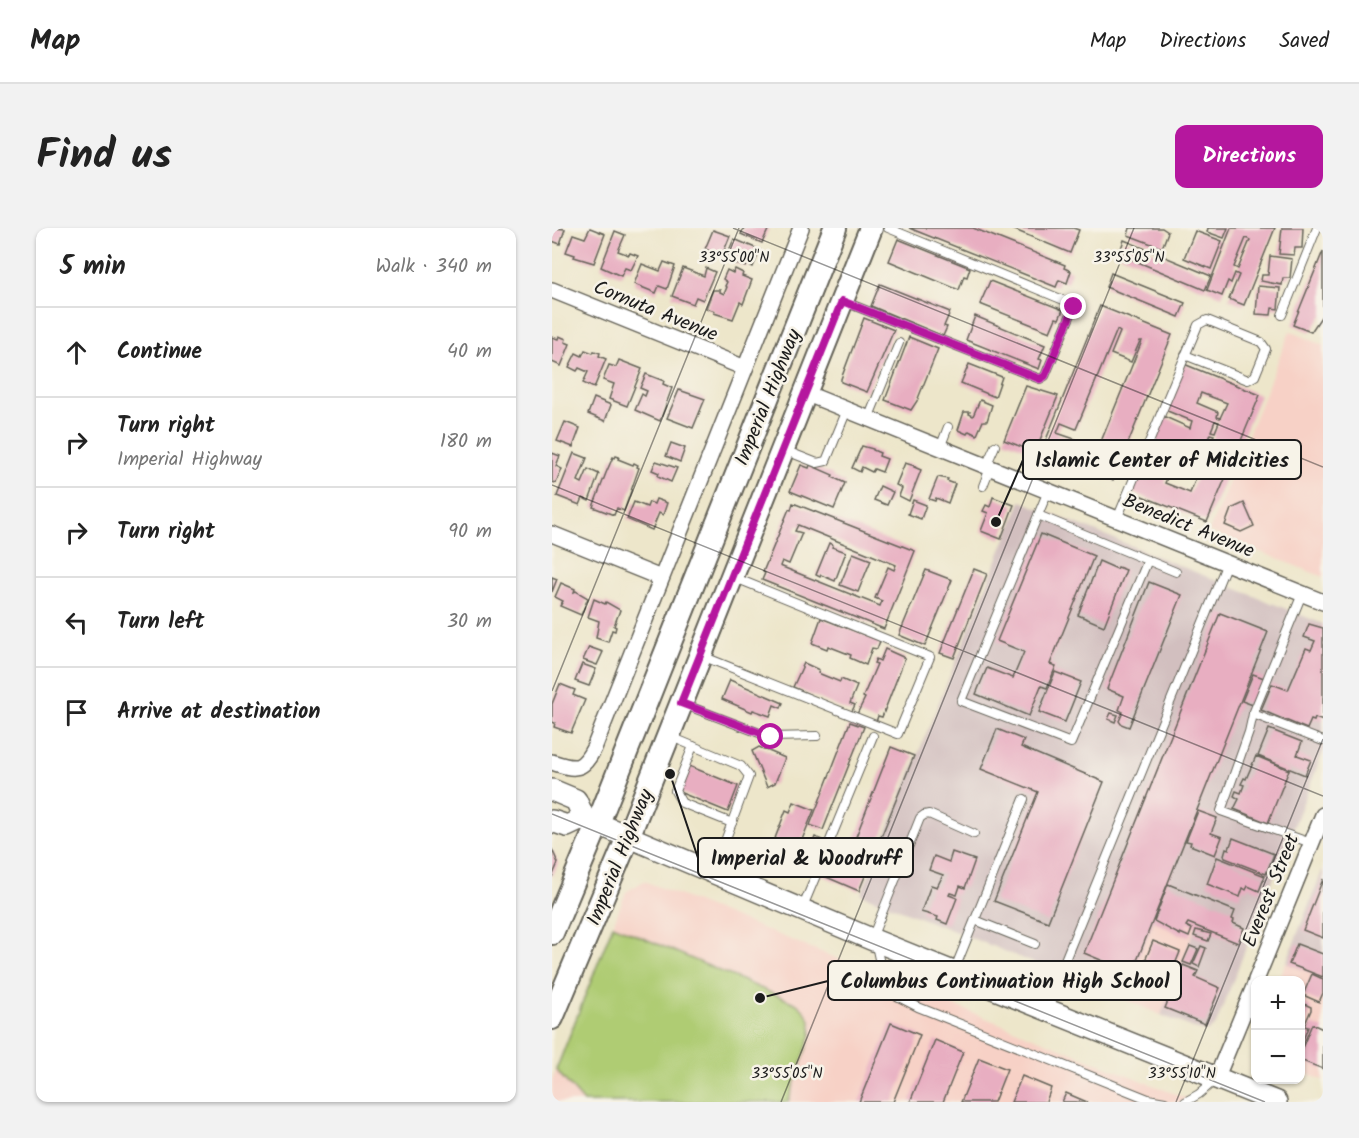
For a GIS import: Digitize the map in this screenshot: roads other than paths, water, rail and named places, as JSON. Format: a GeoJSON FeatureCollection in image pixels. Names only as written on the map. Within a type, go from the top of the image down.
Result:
{"type":"FeatureCollection","features":[{"type":"Feature","properties":{"kind":"main road","name":"Imperial Highway"},"geometry":{"type":"LineString","coordinates":[[552,933],[591,821],[834,228]]}},
{"type":"Feature","properties":{"kind":"main road","name":"Imperial Highway"},"geometry":{"type":"LineString","coordinates":[[552,1018],[628,837],[871,228]]}},
{"type":"Feature","properties":{"kind":"main road"},"geometry":{"type":"LineString","coordinates":[[805,393],[790,387],[790,379],[822,302],[824,280],[820,265]]}},
{"type":"Feature","properties":{"kind":"main road"},"geometry":{"type":"LineString","coordinates":[[552,790],[576,800],[591,821],[628,837],[953,973],[1276,1102]]}},
{"type":"Feature","properties":{"kind":"main road"},"geometry":{"type":"LineString","coordinates":[[552,821],[567,826],[591,821]]}},
{"type":"Feature","properties":{"kind":"street","name":"Imperial Highway"},"geometry":{"type":"LineString","coordinates":[[552,762],[568,767],[580,767],[588,760],[801,228]]}},
{"type":"Feature","properties":{"kind":"street","name":"Cornuta Avenue"},"geometry":{"type":"LineString","coordinates":[[552,290],[745,368]]}},
{"type":"Feature","properties":{"kind":"street","name":"Benedict Avenue"},"geometry":{"type":"LineString","coordinates":[[805,393],[1323,602]]}},
{"type":"Feature","properties":{"kind":"street"},"geometry":{"type":"LineString","coordinates":[[552,534],[661,578]]}},
{"type":"Feature","properties":{"kind":"street","name":"Everest Street"},"geometry":{"type":"LineString","coordinates":[[1258,976],[1323,815]]}},
{"type":"Feature","properties":{"kind":"street","name":"Everest Street"},"geometry":{"type":"LineString","coordinates":[[1216,1079],[1251,993]]}},
{"type":"Feature","properties":{"kind":"lane"},"geometry":{"type":"LineString","coordinates":[[842,301],[1040,379],[1045,376],[1074,307],[1073,304],[888,228]]}},
{"type":"Feature","properties":{"kind":"lane"},"geometry":{"type":"LineString","coordinates":[[1282,315],[1317,228]]}},
{"type":"Feature","properties":{"kind":"lane"},"geometry":{"type":"LineString","coordinates":[[1117,519],[1185,355],[1198,325],[1207,320],[1261,342],[1266,349],[1255,375],[1248,380],[1185,355]]}},
{"type":"Feature","properties":{"kind":"lane"},"geometry":{"type":"LineString","coordinates":[[868,419],[899,344]]}},
{"type":"Feature","properties":{"kind":"lane"},"geometry":{"type":"LineString","coordinates":[[783,449],[817,463],[826,461],[847,410]]}},
{"type":"Feature","properties":{"kind":"lane"},"geometry":{"type":"LineString","coordinates":[[940,448],[948,427]]}},
{"type":"Feature","properties":{"kind":"lane"},"geometry":{"type":"LineString","coordinates":[[983,486],[995,447]]}},
{"type":"Feature","properties":{"kind":"lane"},"geometry":{"type":"LineString","coordinates":[[1048,491],[961,700],[1071,743],[1148,560]]}},
{"type":"Feature","properties":{"kind":"lane"},"geometry":{"type":"LineString","coordinates":[[1038,515],[1176,572]]}},
{"type":"Feature","properties":{"kind":"lane"},"geometry":{"type":"LineString","coordinates":[[1045,1010],[1227,563]]}},
{"type":"Feature","properties":{"kind":"lane"},"geometry":{"type":"LineString","coordinates":[[700,655],[898,734],[930,657],[732,576]]}},
{"type":"Feature","properties":{"kind":"lane"},"geometry":{"type":"LineString","coordinates":[[1302,594],[1253,714],[1250,732],[1221,811],[1311,843]]}},
{"type":"Feature","properties":{"kind":"lane"},"geometry":{"type":"LineString","coordinates":[[681,703],[771,737],[817,736]]}},
{"type":"Feature","properties":{"kind":"lane"},"geometry":{"type":"LineString","coordinates":[[1253,714],[1323,741]]}},
{"type":"Feature","properties":{"kind":"lane"},"geometry":{"type":"LineString","coordinates":[[668,736],[741,766],[749,776],[713,872]]}},
{"type":"Feature","properties":{"kind":"lane"},"geometry":{"type":"LineString","coordinates":[[829,843],[873,736]]}},
{"type":"Feature","properties":{"kind":"lane"},"geometry":{"type":"LineString","coordinates":[[693,746],[675,791],[682,803],[732,823]]}},
{"type":"Feature","properties":{"kind":"lane"},"geometry":{"type":"LineString","coordinates":[[953,973],[1024,799]]}},
{"type":"Feature","properties":{"kind":"lane"},"geometry":{"type":"LineString","coordinates":[[974,834],[929,814],[920,818],[873,940],[884,978],[891,993],[918,1007],[1148,1099],[1165,1102]]}},
{"type":"Feature","properties":{"kind":"lane"},"geometry":{"type":"LineString","coordinates":[[802,911],[817,873]]}},
{"type":"Feature","properties":{"kind":"lane"},"geometry":{"type":"LineString","coordinates":[[975,920],[1035,944]]}},
{"type":"Feature","properties":{"kind":"lane"},"geometry":{"type":"LineString","coordinates":[[1185,1102],[1216,1079]]}},
{"type":"Feature","properties":{"kind":"place","name":"Islamic Center of Midcities"},"geometry":{"type":"Point","coordinates":[996,522]}},
{"type":"Feature","properties":{"kind":"place","name":"Imperial & Woodruff"},"geometry":{"type":"Point","coordinates":[670,774]}},
{"type":"Feature","properties":{"kind":"place","name":"Columbus Continuation High School"},"geometry":{"type":"Point","coordinates":[760,998]}}]}
